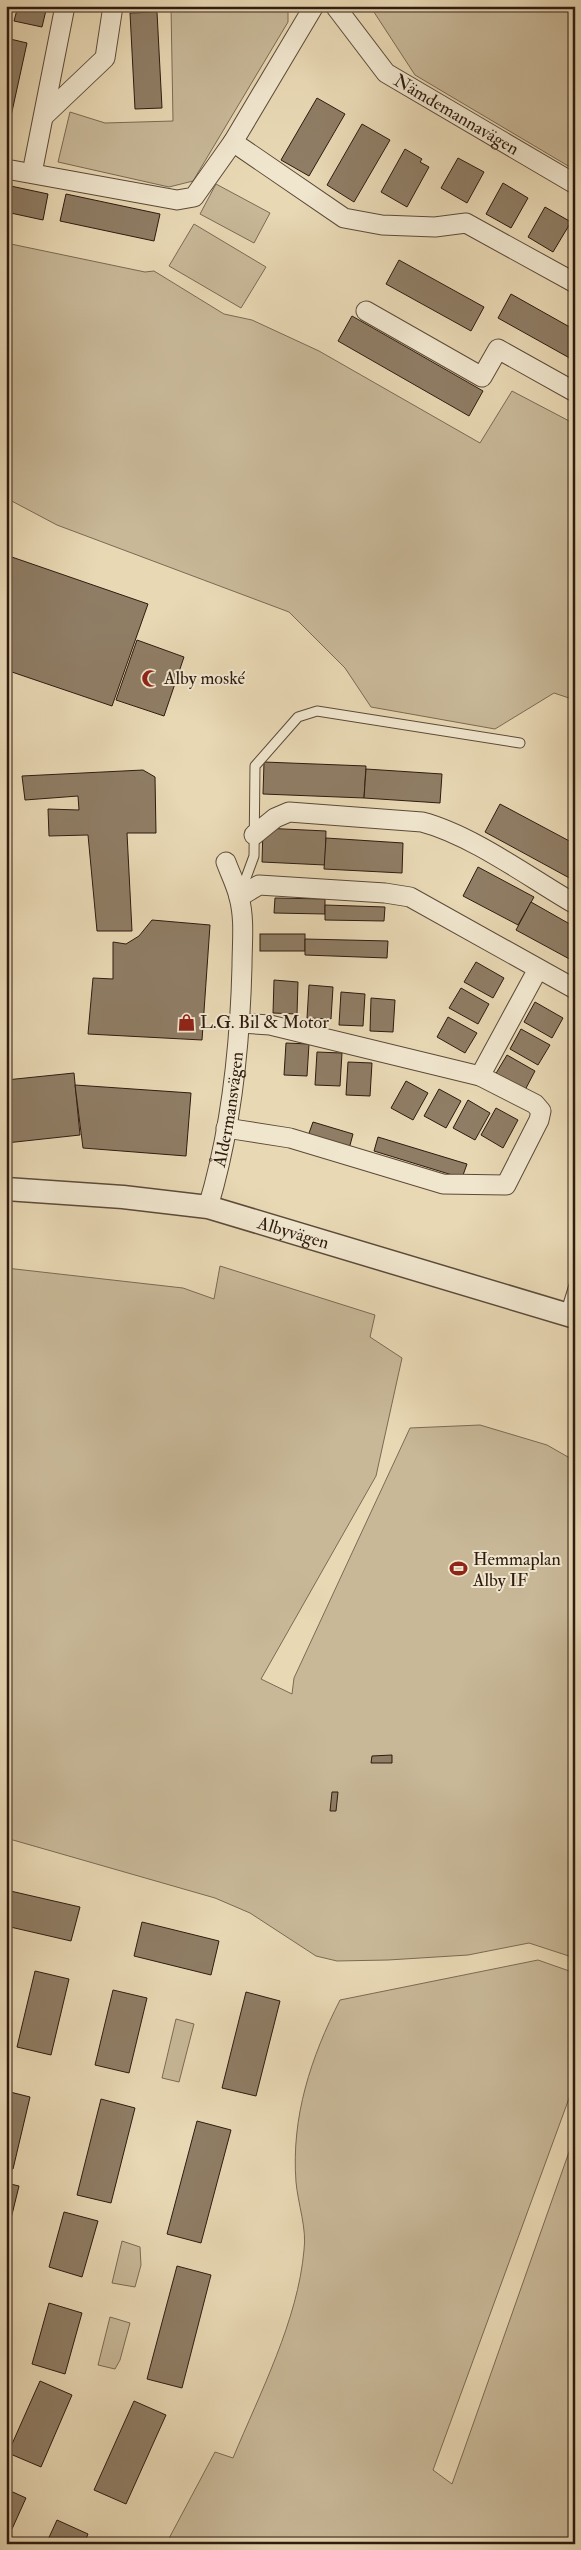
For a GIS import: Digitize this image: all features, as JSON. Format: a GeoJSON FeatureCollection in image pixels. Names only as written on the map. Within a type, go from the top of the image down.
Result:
{"type":"FeatureCollection","features":[{"type":"Feature","properties":{"kind":"street"},"geometry":{"type":"LineString","coordinates":[[32,173],[65,6]]}},
{"type":"Feature","properties":{"kind":"street"},"geometry":{"type":"LineString","coordinates":[[44,116],[105,58],[113,6]]}},
{"type":"Feature","properties":{"kind":"street"},"geometry":{"type":"LineString","coordinates":[[6,169],[178,200],[194,197],[233,142],[314,6]]}},
{"type":"Feature","properties":{"kind":"street","name":"Nämdemannavägen"},"geometry":{"type":"LineString","coordinates":[[335,6],[386,73],[575,184]]}},
{"type":"Feature","properties":{"kind":"street"},"geometry":{"type":"LineString","coordinates":[[233,142],[344,218],[382,225],[435,227],[466,223],[575,283]]}},
{"type":"Feature","properties":{"kind":"street"},"geometry":{"type":"LineString","coordinates":[[366,311],[482,376],[498,349],[575,392]]}},
{"type":"Feature","properties":{"kind":"street"},"geometry":{"type":"LineString","coordinates":[[254,835],[275,818],[289,812],[422,822],[438,827],[468,842],[575,904]]}},
{"type":"Feature","properties":{"kind":"street","name":"Åldermansvägen"},"geometry":{"type":"LineString","coordinates":[[208,1208],[215,1185],[226,1128],[240,1023],[243,920],[239,897],[226,862]]}},
{"type":"Feature","properties":{"kind":"street"},"geometry":{"type":"LineString","coordinates":[[239,897],[259,885],[385,893],[410,897],[575,989]]}},
{"type":"Feature","properties":{"kind":"street"},"geometry":{"type":"LineString","coordinates":[[480,1076],[538,969]]}},
{"type":"Feature","properties":{"kind":"street"},"geometry":{"type":"LineString","coordinates":[[226,1128],[290,1138],[443,1184],[506,1185],[539,1120],[541,1112],[535,1104],[480,1076],[270,1025],[240,1023]]}},
{"type":"Feature","properties":{"kind":"street","name":"Albyvägen"},"geometry":{"type":"LineString","coordinates":[[6,1189],[123,1197],[208,1208],[570,1315]]}},
{"type":"Feature","properties":{"kind":"lane"},"geometry":{"type":"LineString","coordinates":[[239,897],[254,856],[254,766],[298,717],[316,711],[520,743]]}},
{"type":"Feature","properties":{"kind":"lane"},"geometry":{"type":"LineString","coordinates":[[570,1315],[575,1282]]}},
{"type":"Feature","properties":{"kind":"shaded area"},"geometry":{"type":"Polygon","coordinates":[[[171,6],[288,6],[288,22],[193,181],[169,187],[58,162],[70,112],[105,123],[173,121],[171,6]]]}},
{"type":"Feature","properties":{"kind":"shaded area"},"geometry":{"type":"Polygon","coordinates":[[[370,6],[575,6],[575,170],[415,75],[370,6]]]}},
{"type":"Feature","properties":{"kind":"shaded area"},"geometry":{"type":"Polygon","coordinates":[[[216,184],[270,213],[254,243],[200,214],[216,184]]]}},
{"type":"Feature","properties":{"kind":"shaded area"},"geometry":{"type":"Polygon","coordinates":[[[194,224],[266,267],[241,308],[169,266],[194,224]]]}},
{"type":"Feature","properties":{"kind":"shaded area"},"geometry":{"type":"Polygon","coordinates":[[[6,243],[145,272],[154,271],[224,314],[252,320],[319,351],[480,443],[512,391],[573,423],[575,700],[554,693],[495,729],[371,707],[345,668],[289,612],[57,525],[6,498],[6,243]]]}},
{"type":"Feature","properties":{"kind":"shaded area"},"geometry":{"type":"Polygon","coordinates":[[[220,1266],[375,1315],[370,1337],[402,1358],[376,1476],[261,1679],[292,1694],[294,1678],[410,1428],[480,1425],[547,1445],[575,1461],[575,1958],[529,1943],[468,1955],[337,1961],[316,1956],[250,1913],[215,1898],[6,1838],[6,1268],[183,1288],[214,1299],[220,1266]]]}},
{"type":"Feature","properties":{"kind":"shaded area"},"geometry":{"type":"Polygon","coordinates":[[[538,1960],[575,1973],[575,2082],[433,2470],[452,2484],[575,2135],[575,2544],[166,2544],[215,2452],[233,2458],[266,2382],[286,2329],[300,2276],[305,2242],[296,2182],[295,2158],[300,2111],[312,2065],[340,2000],[538,1960]]]}},
{"type":"Feature","properties":{"kind":"shaded area"},"geometry":{"type":"Polygon","coordinates":[[[176,2019],[194,2024],[179,2082],[162,2078],[176,2019]]]}},
{"type":"Feature","properties":{"kind":"shaded area"},"geometry":{"type":"Polygon","coordinates":[[[122,2241],[140,2247],[141,2265],[135,2287],[112,2283],[122,2241]]]}},
{"type":"Feature","properties":{"kind":"shaded area"},"geometry":{"type":"Polygon","coordinates":[[[110,2317],[130,2323],[120,2360],[115,2369],[98,2365],[110,2317]]]}},
{"type":"Feature","properties":{"kind":"building"},"geometry":{"type":"Polygon","coordinates":[[[18,6],[47,6],[42,27],[14,21],[18,6]]]}},
{"type":"Feature","properties":{"kind":"building"},"geometry":{"type":"Polygon","coordinates":[[[157,12],[162,108],[135,109],[130,13],[157,12]]]}},
{"type":"Feature","properties":{"kind":"building"},"geometry":{"type":"Polygon","coordinates":[[[6,38],[27,43],[6,139],[6,38]]]}},
{"type":"Feature","properties":{"kind":"building"},"geometry":{"type":"Polygon","coordinates":[[[317,98],[345,114],[309,176],[281,160],[317,98]]]}},
{"type":"Feature","properties":{"kind":"building"},"geometry":{"type":"Polygon","coordinates":[[[362,124],[390,140],[354,202],[327,185],[362,124]]]}},
{"type":"Feature","properties":{"kind":"building"},"geometry":{"type":"Polygon","coordinates":[[[405,149],[422,159],[420,162],[429,167],[407,207],[381,192],[405,149]]]}},
{"type":"Feature","properties":{"kind":"building"},"geometry":{"type":"Polygon","coordinates":[[[458,158],[484,172],[467,203],[441,188],[458,158]]]}},
{"type":"Feature","properties":{"kind":"building"},"geometry":{"type":"Polygon","coordinates":[[[503,183],[528,198],[511,228],[486,214],[503,183]]]}},
{"type":"Feature","properties":{"kind":"building"},"geometry":{"type":"Polygon","coordinates":[[[6,185],[48,194],[43,220],[6,212],[6,185]]]}},
{"type":"Feature","properties":{"kind":"building"},"geometry":{"type":"Polygon","coordinates":[[[66,194],[160,214],[154,241],[60,221],[66,194]]]}},
{"type":"Feature","properties":{"kind":"building"},"geometry":{"type":"Polygon","coordinates":[[[545,207],[571,222],[553,252],[528,237],[545,207]]]}},
{"type":"Feature","properties":{"kind":"building"},"geometry":{"type":"Polygon","coordinates":[[[399,260],[484,307],[471,331],[386,284],[399,260]]]}},
{"type":"Feature","properties":{"kind":"building"},"geometry":{"type":"Polygon","coordinates":[[[511,294],[575,330],[575,361],[498,318],[511,294]]]}},
{"type":"Feature","properties":{"kind":"building"},"geometry":{"type":"Polygon","coordinates":[[[352,316],[483,391],[469,416],[338,341],[352,316]]]}},
{"type":"Feature","properties":{"kind":"building"},"geometry":{"type":"Polygon","coordinates":[[[6,555],[148,604],[112,706],[6,670],[6,555]]]}},
{"type":"Feature","properties":{"kind":"building","name":"Alby moské"},"geometry":{"type":"Polygon","coordinates":[[[137,640],[184,657],[164,716],[116,700],[137,640]]]}},
{"type":"Feature","properties":{"kind":"building"},"geometry":{"type":"Polygon","coordinates":[[[264,762],[366,766],[364,798],[263,794],[264,762]]]}},
{"type":"Feature","properties":{"kind":"building"},"geometry":{"type":"Polygon","coordinates":[[[366,769],[442,774],[440,803],[364,798],[366,769]]]}},
{"type":"Feature","properties":{"kind":"building"},"geometry":{"type":"Polygon","coordinates":[[[143,770],[155,777],[156,833],[127,833],[132,931],[97,931],[88,835],[49,836],[48,809],[79,810],[78,796],[25,800],[22,776],[143,770]]]}},
{"type":"Feature","properties":{"kind":"building"},"geometry":{"type":"Polygon","coordinates":[[[500,804],[575,844],[575,881],[485,832],[500,804]]]}},
{"type":"Feature","properties":{"kind":"building"},"geometry":{"type":"Polygon","coordinates":[[[263,828],[326,831],[325,865],[262,862],[263,828]]]}},
{"type":"Feature","properties":{"kind":"building"},"geometry":{"type":"Polygon","coordinates":[[[326,838],[403,843],[402,873],[324,869],[326,838]]]}},
{"type":"Feature","properties":{"kind":"building"},"geometry":{"type":"Polygon","coordinates":[[[478,867],[534,897],[518,925],[463,896],[478,867]]]}},
{"type":"Feature","properties":{"kind":"building"},"geometry":{"type":"Polygon","coordinates":[[[275,898],[325,899],[325,914],[274,913],[275,898]]]}},
{"type":"Feature","properties":{"kind":"building"},"geometry":{"type":"Polygon","coordinates":[[[531,902],[575,927],[575,962],[516,930],[531,902]]]}},
{"type":"Feature","properties":{"kind":"building"},"geometry":{"type":"Polygon","coordinates":[[[325,905],[385,907],[384,921],[325,920],[325,905]]]}},
{"type":"Feature","properties":{"kind":"building"},"geometry":{"type":"Polygon","coordinates":[[[152,920],[210,925],[202,1040],[88,1034],[93,978],[113,979],[113,942],[126,944],[139,936],[152,920]]]}},
{"type":"Feature","properties":{"kind":"building"},"geometry":{"type":"Polygon","coordinates":[[[260,934],[305,934],[305,951],[260,951],[260,934]]]}},
{"type":"Feature","properties":{"kind":"building"},"geometry":{"type":"Polygon","coordinates":[[[305,939],[388,941],[387,958],[305,955],[305,939]]]}},
{"type":"Feature","properties":{"kind":"building"},"geometry":{"type":"Polygon","coordinates":[[[476,962],[504,978],[493,998],[464,982],[476,962]]]}},
{"type":"Feature","properties":{"kind":"building"},"geometry":{"type":"Polygon","coordinates":[[[274,980],[298,982],[297,1014],[273,1013],[274,980]]]}},
{"type":"Feature","properties":{"kind":"building"},"geometry":{"type":"Polygon","coordinates":[[[309,985],[333,987],[331,1019],[307,1018],[309,985]]]}},
{"type":"Feature","properties":{"kind":"building"},"geometry":{"type":"Polygon","coordinates":[[[461,988],[489,1004],[478,1024],[449,1008],[461,988]]]}},
{"type":"Feature","properties":{"kind":"building"},"geometry":{"type":"Polygon","coordinates":[[[341,992],[365,994],[363,1026],[339,1025],[341,992]]]}},
{"type":"Feature","properties":{"kind":"building"},"geometry":{"type":"Polygon","coordinates":[[[371,998],[395,1000],[393,1032],[370,1031],[371,998]]]}},
{"type":"Feature","properties":{"kind":"building"},"geometry":{"type":"Polygon","coordinates":[[[535,1002],[563,1018],[552,1038],[524,1022],[535,1002]]]}},
{"type":"Feature","properties":{"kind":"building"},"geometry":{"type":"Polygon","coordinates":[[[448,1017],[477,1033],[465,1053],[437,1037],[448,1017]]]}},
{"type":"Feature","properties":{"kind":"building"},"geometry":{"type":"Polygon","coordinates":[[[521,1029],[550,1045],[538,1065],[510,1049],[521,1029]]]}},
{"type":"Feature","properties":{"kind":"building"},"geometry":{"type":"Polygon","coordinates":[[[286,1043],[309,1044],[307,1076],[284,1075],[286,1043]]]}},
{"type":"Feature","properties":{"kind":"building"},"geometry":{"type":"Polygon","coordinates":[[[317,1052],[342,1053],[340,1086],[315,1085],[317,1052]]]}},
{"type":"Feature","properties":{"kind":"building"},"geometry":{"type":"Polygon","coordinates":[[[507,1055],[535,1071],[524,1092],[495,1075],[507,1055]]]}},
{"type":"Feature","properties":{"kind":"building"},"geometry":{"type":"Polygon","coordinates":[[[348,1062],[372,1063],[370,1096],[346,1095],[348,1062]]]}},
{"type":"Feature","properties":{"kind":"building"},"geometry":{"type":"Polygon","coordinates":[[[74,1073],[80,1135],[6,1143],[6,1080],[74,1073]]]}},
{"type":"Feature","properties":{"kind":"building"},"geometry":{"type":"Polygon","coordinates":[[[406,1081],[428,1093],[413,1120],[391,1108],[406,1081]]]}},
{"type":"Feature","properties":{"kind":"building"},"geometry":{"type":"Polygon","coordinates":[[[75,1085],[191,1093],[186,1156],[83,1148],[75,1085]]]}},
{"type":"Feature","properties":{"kind":"building"},"geometry":{"type":"Polygon","coordinates":[[[439,1089],[461,1101],[446,1128],[424,1116],[439,1089]]]}},
{"type":"Feature","properties":{"kind":"building"},"geometry":{"type":"Polygon","coordinates":[[[468,1100],[490,1113],[475,1140],[453,1128],[468,1100]]]}},
{"type":"Feature","properties":{"kind":"building"},"geometry":{"type":"Polygon","coordinates":[[[496,1108],[518,1120],[503,1148],[481,1135],[496,1108]]]}},
{"type":"Feature","properties":{"kind":"building"},"geometry":{"type":"Polygon","coordinates":[[[313,1122],[353,1134],[349,1149],[308,1136],[313,1122]]]}},
{"type":"Feature","properties":{"kind":"building"},"geometry":{"type":"Polygon","coordinates":[[[378,1137],[467,1164],[462,1178],[374,1151],[378,1137]]]}},
{"type":"Feature","properties":{"kind":"building"},"geometry":{"type":"Polygon","coordinates":[[[392,1755],[392,1763],[371,1763],[372,1756],[392,1755]]]}},
{"type":"Feature","properties":{"kind":"building"},"geometry":{"type":"Polygon","coordinates":[[[332,1792],[338,1792],[336,1811],[330,1811],[332,1792]]]}},
{"type":"Feature","properties":{"kind":"building"},"geometry":{"type":"Polygon","coordinates":[[[6,1890],[80,1907],[71,1941],[6,1926],[6,1890]]]}},
{"type":"Feature","properties":{"kind":"building"},"geometry":{"type":"Polygon","coordinates":[[[142,1922],[219,1941],[211,1975],[134,1956],[142,1922]]]}},
{"type":"Feature","properties":{"kind":"building"},"geometry":{"type":"Polygon","coordinates":[[[35,1971],[69,1979],[51,2055],[17,2047],[35,1971]]]}},
{"type":"Feature","properties":{"kind":"building"},"geometry":{"type":"Polygon","coordinates":[[[113,1990],[147,1998],[129,2073],[95,2065],[113,1990]]]}},
{"type":"Feature","properties":{"kind":"building"},"geometry":{"type":"Polygon","coordinates":[[[246,1992],[280,2001],[256,2096],[222,2088],[246,1992]]]}},
{"type":"Feature","properties":{"kind":"building"},"geometry":{"type":"Polygon","coordinates":[[[6,2091],[30,2097],[13,2169],[6,2168],[6,2091]]]}},
{"type":"Feature","properties":{"kind":"building"},"geometry":{"type":"Polygon","coordinates":[[[101,2099],[135,2108],[111,2203],[77,2195],[101,2099]]]}},
{"type":"Feature","properties":{"kind":"building"},"geometry":{"type":"Polygon","coordinates":[[[197,2121],[231,2130],[201,2243],[167,2234],[197,2121]]]}},
{"type":"Feature","properties":{"kind":"building"},"geometry":{"type":"Polygon","coordinates":[[[6,2183],[19,2186],[6,2239],[6,2183]]]}},
{"type":"Feature","properties":{"kind":"building"},"geometry":{"type":"Polygon","coordinates":[[[64,2212],[98,2221],[82,2277],[49,2267],[64,2212]]]}},
{"type":"Feature","properties":{"kind":"building"},"geometry":{"type":"Polygon","coordinates":[[[177,2266],[211,2275],[182,2388],[147,2379],[177,2266]]]}},
{"type":"Feature","properties":{"kind":"building"},"geometry":{"type":"Polygon","coordinates":[[[49,2303],[82,2313],[65,2374],[32,2364],[49,2303]]]}},
{"type":"Feature","properties":{"kind":"building"},"geometry":{"type":"Polygon","coordinates":[[[40,2381],[72,2395],[41,2467],[8,2453],[40,2381]]]}},
{"type":"Feature","properties":{"kind":"building"},"geometry":{"type":"Polygon","coordinates":[[[134,2401],[166,2415],[126,2504],[94,2490],[134,2401]]]}},
{"type":"Feature","properties":{"kind":"building"},"geometry":{"type":"Polygon","coordinates":[[[6,2489],[26,2498],[12,2529],[6,2527],[6,2489]]]}},
{"type":"Feature","properties":{"kind":"building"},"geometry":{"type":"Polygon","coordinates":[[[57,2520],[88,2534],[84,2544],[46,2544],[57,2520]]]}},
{"type":"Feature","properties":{"kind":"place","name":"Alby moské"},"geometry":{"type":"Point","coordinates":[150,678]}},
{"type":"Feature","properties":{"kind":"place","name":"L.G. Bil & Motor"},"geometry":{"type":"Point","coordinates":[186,1022]}},
{"type":"Feature","properties":{"kind":"place","name":"Hemmaplan Alby IF"},"geometry":{"type":"Point","coordinates":[459,1569]}}]}
